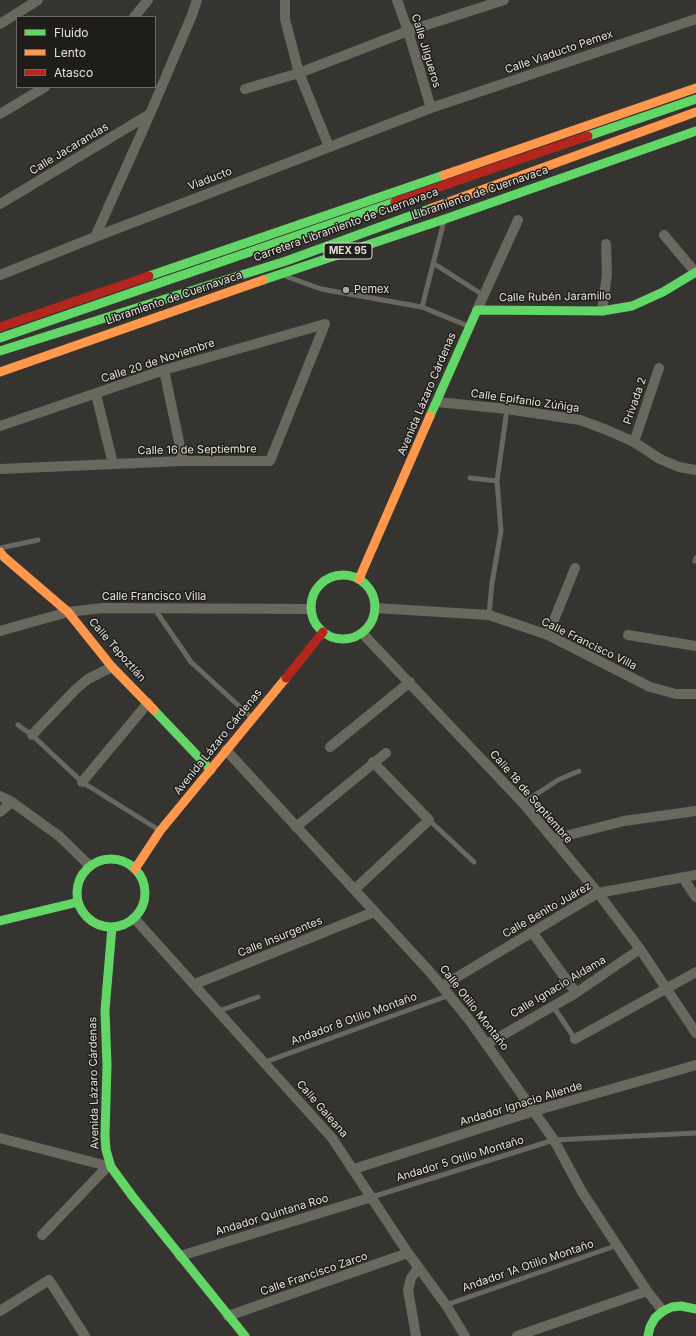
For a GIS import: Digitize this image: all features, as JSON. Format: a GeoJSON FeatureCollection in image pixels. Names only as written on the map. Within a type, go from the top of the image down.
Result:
{"type":"FeatureCollection","features":[{"type":"Feature","properties":{"kind":"main road"},"geometry":{"type":"LineString","coordinates":[[0,327],[696,88]]}},
{"type":"Feature","properties":{"kind":"main road","name":"Carretera Libramiento de Cuernavaca"},"geometry":{"type":"LineString","coordinates":[[0,338],[696,99]]}},
{"type":"Feature","properties":{"kind":"main road","name":"Carretera Libramiento de Cuernavaca"},"geometry":{"type":"LineString","coordinates":[[0,351],[286,261],[696,112]]}},
{"type":"Feature","properties":{"kind":"main road","name":"Libramiento de Cuernavaca"},"geometry":{"type":"LineString","coordinates":[[0,372],[279,274],[444,219],[696,131]]}},
{"type":"Feature","properties":{"kind":"main road","name":"Calle Rubén Jaramillo"},"geometry":{"type":"LineString","coordinates":[[477,310],[602,311],[632,306],[663,292],[696,273]]}},
{"type":"Feature","properties":{"kind":"main road","name":"Avenida Lázaro Cárdenas"},"geometry":{"type":"LineString","coordinates":[[359,579],[477,310]]}},
{"type":"Feature","properties":{"kind":"main road","name":"Calle Tepoztlán"},"geometry":{"type":"LineString","coordinates":[[1,555],[68,612],[112,667],[211,770]]}},
{"type":"Feature","properties":{"kind":"main road"},"geometry":{"type":"LineString","coordinates":[[342,575],[359,579],[365,585],[374,599],[375,608],[369,626],[353,638],[342,639],[332,637],[323,632],[317,626],[311,609],[312,600],[320,586],[326,580],[342,575]]}},
{"type":"Feature","properties":{"kind":"main road","name":"Avenida Lázaro Cárdenas"},"geometry":{"type":"LineString","coordinates":[[135,869],[160,831],[323,632]]}},
{"type":"Feature","properties":{"kind":"main road"},"geometry":{"type":"LineString","coordinates":[[103,860],[118,860],[127,863],[135,869],[141,878],[144,888],[144,899],[141,909],[128,923],[112,927],[100,926],[90,920],[82,912],[77,894],[80,879],[90,866],[103,860]]}},
{"type":"Feature","properties":{"kind":"main road"},"geometry":{"type":"LineString","coordinates":[[0,921],[78,902]]}},
{"type":"Feature","properties":{"kind":"main road","name":"Avenida Lázaro Cárdenas"},"geometry":{"type":"LineString","coordinates":[[112,927],[105,1010],[107,1065],[105,1136],[109,1167],[244,1336]]}},
{"type":"Feature","properties":{"kind":"main road"},"geometry":{"type":"LineString","coordinates":[[648,1336],[655,1318],[663,1311],[672,1307],[681,1306],[696,1309]]}},
{"type":"Feature","properties":{"kind":"street"},"geometry":{"type":"LineString","coordinates":[[0,24],[38,0]]}},
{"type":"Feature","properties":{"kind":"street"},"geometry":{"type":"LineString","coordinates":[[135,16],[148,0]]}},
{"type":"Feature","properties":{"kind":"street"},"geometry":{"type":"LineString","coordinates":[[95,237],[150,114],[192,16],[197,0]]}},
{"type":"Feature","properties":{"kind":"street"},"geometry":{"type":"LineString","coordinates":[[285,0],[285,19],[299,73],[329,147]]}},
{"type":"Feature","properties":{"kind":"street","name":"Calle Jilgueros"},"geometry":{"type":"LineString","coordinates":[[397,0],[408,31],[430,108]]}},
{"type":"Feature","properties":{"kind":"street"},"geometry":{"type":"LineString","coordinates":[[245,89],[299,73],[408,31],[504,0]]}},
{"type":"Feature","properties":{"kind":"street","name":"Calle Viaducto Pemex"},"geometry":{"type":"LineString","coordinates":[[430,108],[696,19]]}},
{"type":"Feature","properties":{"kind":"street"},"geometry":{"type":"LineString","coordinates":[[0,114],[43,88]]}},
{"type":"Feature","properties":{"kind":"street","name":"Viaducto"},"geometry":{"type":"LineString","coordinates":[[0,275],[430,108]]}},
{"type":"Feature","properties":{"kind":"street","name":"Calle Jacarandas"},"geometry":{"type":"LineString","coordinates":[[0,204],[150,114]]}},
{"type":"Feature","properties":{"kind":"street","name":"Avenida Lázaro Cárdenas"},"geometry":{"type":"LineString","coordinates":[[477,310],[518,220]]}},
{"type":"Feature","properties":{"kind":"street"},"geometry":{"type":"LineString","coordinates":[[664,235],[696,273]]}},
{"type":"Feature","properties":{"kind":"street"},"geometry":{"type":"LineString","coordinates":[[602,311],[607,274],[606,244]]}},
{"type":"Feature","properties":{"kind":"street","name":"Calle 20 de Noviembre"},"geometry":{"type":"LineString","coordinates":[[0,426],[164,370],[325,324]]}},
{"type":"Feature","properties":{"kind":"street","name":"Calle 16 de Septiembre"},"geometry":{"type":"LineString","coordinates":[[0,469],[183,461],[270,461],[325,324]]}},
{"type":"Feature","properties":{"kind":"street","name":"Privada 2"},"geometry":{"type":"LineString","coordinates":[[634,442],[659,368]]}},
{"type":"Feature","properties":{"kind":"street"},"geometry":{"type":"LineString","coordinates":[[164,370],[183,461]]}},
{"type":"Feature","properties":{"kind":"street"},"geometry":{"type":"LineString","coordinates":[[96,394],[113,464]]}},
{"type":"Feature","properties":{"kind":"street","name":"Calle Epifanio Zúñiga"},"geometry":{"type":"LineString","coordinates":[[437,402],[507,409],[580,420],[634,442],[660,459],[679,467],[696,470]]}},
{"type":"Feature","properties":{"kind":"street"},"geometry":{"type":"LineString","coordinates":[[548,635],[575,568]]}},
{"type":"Feature","properties":{"kind":"street","name":"Calle Francisco Villa"},"geometry":{"type":"LineString","coordinates":[[0,631],[68,612],[103,608],[311,609]]}},
{"type":"Feature","properties":{"kind":"street","name":"Calle Francisco Villa"},"geometry":{"type":"LineString","coordinates":[[375,608],[489,616],[548,635],[650,687],[676,694],[696,694]]}},
{"type":"Feature","properties":{"kind":"street","name":"Calle 18 de Septiembre"},"geometry":{"type":"LineString","coordinates":[[362,632],[523,803],[598,893],[640,950],[696,1033]]}},
{"type":"Feature","properties":{"kind":"street"},"geometry":{"type":"LineString","coordinates":[[628,635],[696,646]]}},
{"type":"Feature","properties":{"kind":"street"},"geometry":{"type":"LineString","coordinates":[[32,735],[76,689],[88,679],[112,667]]}},
{"type":"Feature","properties":{"kind":"street"},"geometry":{"type":"LineString","coordinates":[[330,747],[410,682]]}},
{"type":"Feature","properties":{"kind":"street"},"geometry":{"type":"LineString","coordinates":[[82,782],[148,703]]}},
{"type":"Feature","properties":{"kind":"street","name":"Calle Otilio Montaño"},"geometry":{"type":"LineString","coordinates":[[226,750],[355,889],[450,996],[487,1044],[554,1140],[582,1192],[647,1291],[663,1311]]}},
{"type":"Feature","properties":{"kind":"street"},"geometry":{"type":"LineString","coordinates":[[296,827],[373,762],[386,753]]}},
{"type":"Feature","properties":{"kind":"street"},"geometry":{"type":"LineString","coordinates":[[355,889],[429,820],[373,762]]}},
{"type":"Feature","properties":{"kind":"street"},"geometry":{"type":"LineString","coordinates":[[0,796],[12,802],[59,836],[90,866]]}},
{"type":"Feature","properties":{"kind":"street"},"geometry":{"type":"LineString","coordinates":[[0,812],[12,802]]}},
{"type":"Feature","properties":{"kind":"street"},"geometry":{"type":"LineString","coordinates":[[553,839],[624,821],[696,811]]}},
{"type":"Feature","properties":{"kind":"street","name":"Calle Benito Juárez"},"geometry":{"type":"LineString","coordinates":[[442,986],[598,893],[696,875]]}},
{"type":"Feature","properties":{"kind":"street"},"geometry":{"type":"LineString","coordinates":[[683,878],[696,897]]}},
{"type":"Feature","properties":{"kind":"street","name":"Calle Insurgentes"},"geometry":{"type":"LineString","coordinates":[[195,984],[374,912]]}},
{"type":"Feature","properties":{"kind":"street","name":"Calle Galeana"},"geometry":{"type":"LineString","coordinates":[[134,918],[332,1138],[354,1169],[418,1268],[446,1305],[465,1336]]}},
{"type":"Feature","properties":{"kind":"street"},"geometry":{"type":"LineString","coordinates":[[532,932],[576,994]]}},
{"type":"Feature","properties":{"kind":"street","name":"Calle Ignacio Aldama"},"geometry":{"type":"LineString","coordinates":[[487,1044],[576,994],[640,950]]}},
{"type":"Feature","properties":{"kind":"street"},"geometry":{"type":"LineString","coordinates":[[575,1039],[696,972]]}},
{"type":"Feature","properties":{"kind":"street","name":"Andador Ignacio Allende"},"geometry":{"type":"LineString","coordinates":[[354,1169],[534,1111],[696,1065]]}},
{"type":"Feature","properties":{"kind":"street"},"geometry":{"type":"LineString","coordinates":[[0,1138],[109,1167],[42,1235]]}},
{"type":"Feature","properties":{"kind":"street","name":"Andador Quintana Roo"},"geometry":{"type":"LineString","coordinates":[[180,1256],[372,1197]]}},
{"type":"Feature","properties":{"kind":"street","name":"Calle Francisco Zarco"},"geometry":{"type":"LineString","coordinates":[[228,1316],[408,1253]]}},
{"type":"Feature","properties":{"kind":"street"},"geometry":{"type":"LineString","coordinates":[[416,1336],[408,1290],[411,1278],[418,1268]]}},
{"type":"Feature","properties":{"kind":"street"},"geometry":{"type":"LineString","coordinates":[[0,1311],[49,1280],[85,1336]]}},
{"type":"Feature","properties":{"kind":"street"},"geometry":{"type":"LineString","coordinates":[[517,1336],[647,1291]]}},
{"type":"Feature","properties":{"kind":"lane"},"geometry":{"type":"LineString","coordinates":[[422,308],[444,219]]}},
{"type":"Feature","properties":{"kind":"lane"},"geometry":{"type":"LineString","coordinates":[[433,263],[483,295]]}},
{"type":"Feature","properties":{"kind":"lane"},"geometry":{"type":"LineString","coordinates":[[279,274],[321,289],[422,308],[469,327]]}},
{"type":"Feature","properties":{"kind":"lane"},"geometry":{"type":"LineString","coordinates":[[489,616],[492,583],[501,531],[497,481],[507,409]]}},
{"type":"Feature","properties":{"kind":"lane"},"geometry":{"type":"LineString","coordinates":[[470,478],[497,481]]}},
{"type":"Feature","properties":{"kind":"lane"},"geometry":{"type":"LineString","coordinates":[[1,555],[38,540]]}},
{"type":"Feature","properties":{"kind":"lane"},"geometry":{"type":"LineString","coordinates":[[154,608],[191,662],[253,719]]}},
{"type":"Feature","properties":{"kind":"lane"},"geometry":{"type":"LineString","coordinates":[[18,725],[32,735],[82,782],[160,831]]}},
{"type":"Feature","properties":{"kind":"lane"},"geometry":{"type":"LineString","coordinates":[[523,803],[558,780],[579,771]]}},
{"type":"Feature","properties":{"kind":"lane"},"geometry":{"type":"LineString","coordinates":[[429,820],[474,862]]}},
{"type":"Feature","properties":{"kind":"lane","name":"Andador 8 Otilio Montaño"},"geometry":{"type":"LineString","coordinates":[[265,1062],[450,996]]}},
{"type":"Feature","properties":{"kind":"lane"},"geometry":{"type":"LineString","coordinates":[[219,1011],[258,997]]}},
{"type":"Feature","properties":{"kind":"lane"},"geometry":{"type":"LineString","coordinates":[[553,1006],[575,1039]]}},
{"type":"Feature","properties":{"kind":"lane","name":"Andador 5 Otilio Montaño"},"geometry":{"type":"LineString","coordinates":[[372,1197],[554,1140],[696,1133]]}},
{"type":"Feature","properties":{"kind":"lane","name":"Andador 1A Otilio Montaño"},"geometry":{"type":"LineString","coordinates":[[446,1305],[618,1245]]}},
{"type":"Feature","properties":{"kind":"traffic: fast"},"geometry":{"type":"LineString","coordinates":[[588,136],[696,99]]}},
{"type":"Feature","properties":{"kind":"traffic: fast"},"geometry":{"type":"LineString","coordinates":[[263,280],[445,219],[696,131]]}},
{"type":"Feature","properties":{"kind":"traffic: fast"},"geometry":{"type":"LineString","coordinates":[[149,276],[444,175]]}},
{"type":"Feature","properties":{"kind":"traffic: fast"},"geometry":{"type":"LineString","coordinates":[[0,338],[395,202]]}},
{"type":"Feature","properties":{"kind":"traffic: fast"},"geometry":{"type":"LineString","coordinates":[[0,351],[286,261],[432,208]]}},
{"type":"Feature","properties":{"kind":"traffic: fast"},"geometry":{"type":"LineString","coordinates":[[430,416],[477,310],[602,311],[632,306],[663,292],[696,272]]}},
{"type":"Feature","properties":{"kind":"traffic: fast"},"geometry":{"type":"LineString","coordinates":[[343,575],[361,581],[369,589],[375,607],[369,625],[361,633],[343,639],[325,633],[317,625],[311,607],[317,589],[325,581],[343,575]]}},
{"type":"Feature","properties":{"kind":"traffic: fast"},"geometry":{"type":"LineString","coordinates":[[154,710],[211,770]]}},
{"type":"Feature","properties":{"kind":"traffic: fast"},"geometry":{"type":"LineString","coordinates":[[111,859],[124,862],[135,869],[142,880],[145,893],[142,906],[135,917],[124,924],[111,927],[98,924],[87,917],[80,906],[77,893],[80,880],[87,869],[98,862],[111,859]]}},
{"type":"Feature","properties":{"kind":"traffic: fast"},"geometry":{"type":"LineString","coordinates":[[0,921],[78,902]]}},
{"type":"Feature","properties":{"kind":"traffic: fast"},"geometry":{"type":"LineString","coordinates":[[112,927],[105,1010],[107,1065],[105,1136],[106,1150],[111,1167],[133,1197],[245,1336]]}},
{"type":"Feature","properties":{"kind":"traffic: fast"},"geometry":{"type":"LineString","coordinates":[[648,1336],[650,1327],[655,1318],[663,1311],[672,1307],[681,1306],[696,1309]]}},
{"type":"Feature","properties":{"kind":"traffic: slow"},"geometry":{"type":"LineString","coordinates":[[444,175],[696,88]]}},
{"type":"Feature","properties":{"kind":"traffic: slow"},"geometry":{"type":"LineString","coordinates":[[432,208],[696,112]]}},
{"type":"Feature","properties":{"kind":"traffic: slow"},"geometry":{"type":"LineString","coordinates":[[0,372],[263,280]]}},
{"type":"Feature","properties":{"kind":"traffic: slow"},"geometry":{"type":"LineString","coordinates":[[359,579],[430,416]]}},
{"type":"Feature","properties":{"kind":"traffic: slow"},"geometry":{"type":"LineString","coordinates":[[0,552],[68,612],[112,667],[154,710]]}},
{"type":"Feature","properties":{"kind":"traffic: slow"},"geometry":{"type":"LineString","coordinates":[[135,869],[160,831],[286,678]]}},
{"type":"Feature","properties":{"kind":"traffic: jam"},"geometry":{"type":"LineString","coordinates":[[395,202],[588,136]]}},
{"type":"Feature","properties":{"kind":"traffic: jam"},"geometry":{"type":"LineString","coordinates":[[0,327],[149,276]]}},
{"type":"Feature","properties":{"kind":"traffic: jam"},"geometry":{"type":"LineString","coordinates":[[286,678],[323,632]]}},
{"type":"Feature","properties":{"kind":"place","name":"Pemex"},"geometry":{"type":"Point","coordinates":[346,290]}}]}
